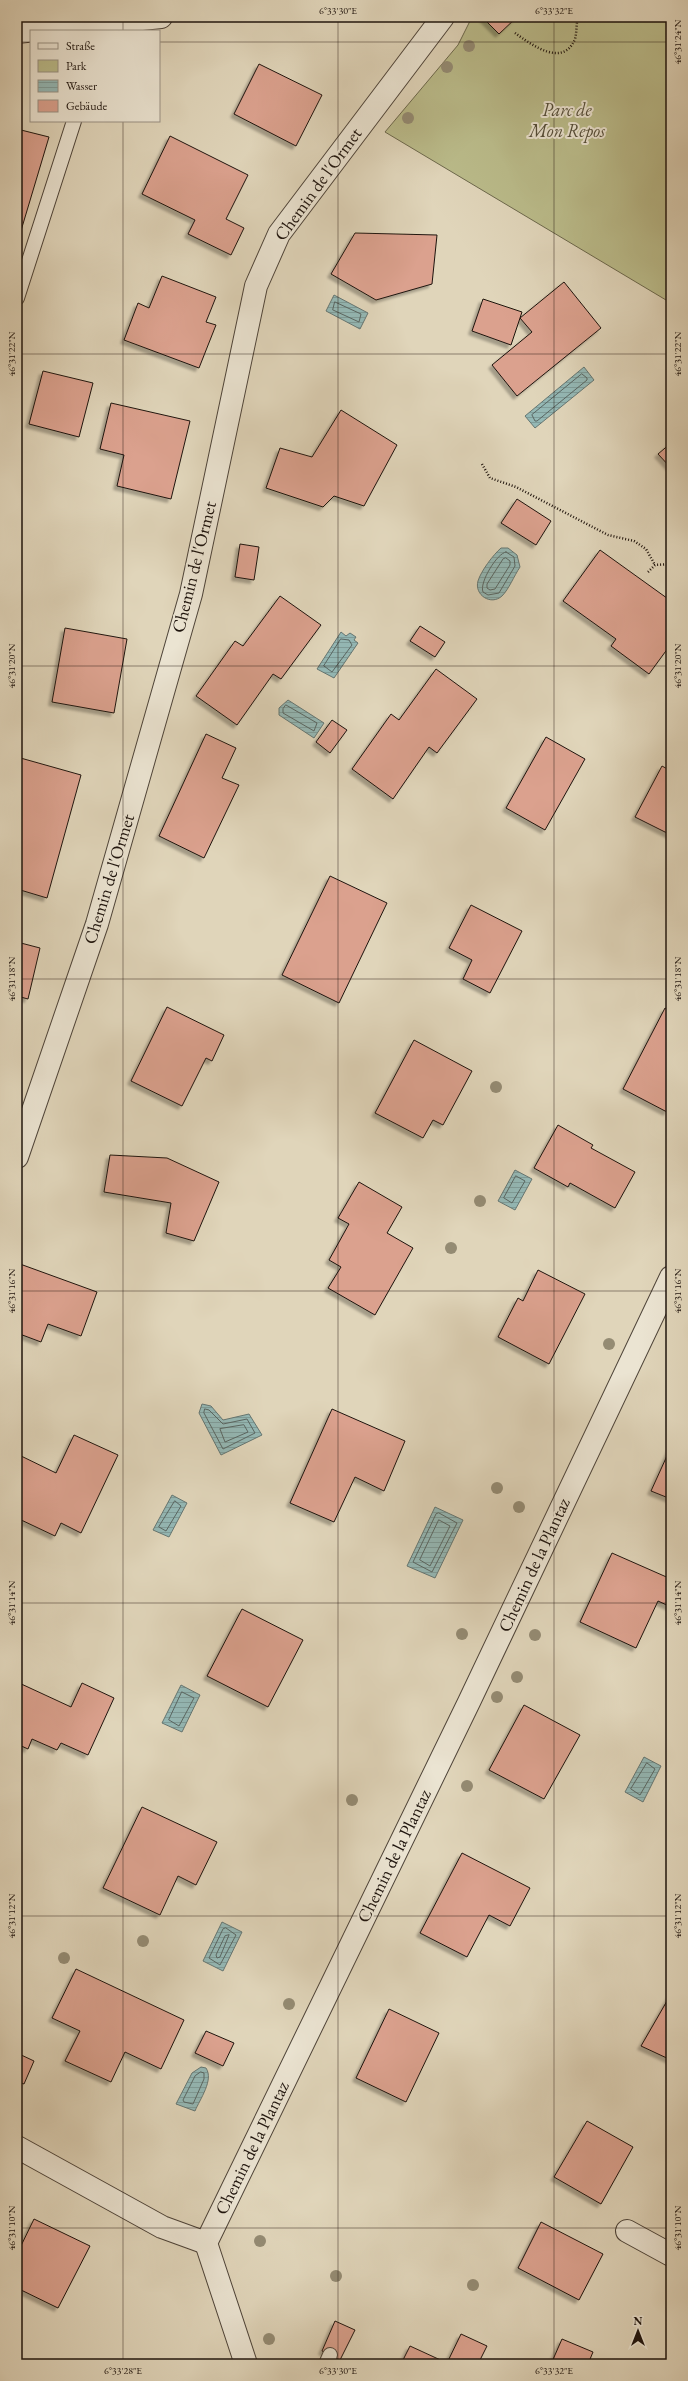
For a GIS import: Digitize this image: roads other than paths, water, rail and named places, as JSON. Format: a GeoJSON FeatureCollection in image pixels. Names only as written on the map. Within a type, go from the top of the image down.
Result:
{"type":"FeatureCollection","features":[{"type":"Feature","properties":{"kind":"street"},"geometry":{"type":"LineString","coordinates":[[36,30],[161,17]]}},
{"type":"Feature","properties":{"kind":"street","name":"Chemin de l'Ormet"},"geometry":{"type":"LineString","coordinates":[[17,1157],[96,924],[191,594],[256,286],[278,234],[442,17]]}},
{"type":"Feature","properties":{"kind":"street"},"geometry":{"type":"LineString","coordinates":[[17,32],[30,31]]}},
{"type":"Feature","properties":{"kind":"street","name":"Chemin de la Plantaz"},"geometry":{"type":"LineString","coordinates":[[206,2243],[476,1688],[671,1277]]}},
{"type":"Feature","properties":{"kind":"street"},"geometry":{"type":"LineString","coordinates":[[17,2147],[162,2227],[206,2243],[223,2299],[246,2364]]}},
{"type":"Feature","properties":{"kind":"street"},"geometry":{"type":"LineString","coordinates":[[627,2231],[671,2254]]}},
{"type":"Feature","properties":{"kind":"lane"},"geometry":{"type":"LineString","coordinates":[[17,298],[74,122]]}},
{"type":"Feature","properties":{"kind":"water"},"geometry":{"type":"Polygon","coordinates":[[[334,295],[368,313],[360,329],[326,311],[334,295]]]}},
{"type":"Feature","properties":{"kind":"water"},"geometry":{"type":"Polygon","coordinates":[[[584,367],[594,380],[535,428],[525,416],[584,367]]]}},
{"type":"Feature","properties":{"kind":"water"},"geometry":{"type":"Polygon","coordinates":[[[501,548],[508,548],[517,555],[520,567],[502,596],[493,600],[484,598],[477,586],[478,581],[488,563],[501,548]]]}},
{"type":"Feature","properties":{"kind":"water"},"geometry":{"type":"Polygon","coordinates":[[[341,632],[346,636],[350,633],[356,637],[354,640],[358,643],[334,678],[317,669],[341,632]]]}},
{"type":"Feature","properties":{"kind":"water"},"geometry":{"type":"Polygon","coordinates":[[[288,700],[324,723],[314,738],[279,715],[279,708],[288,700]]]}},
{"type":"Feature","properties":{"kind":"water"},"geometry":{"type":"Polygon","coordinates":[[[515,1170],[532,1179],[515,1210],[498,1201],[515,1170]]]}},
{"type":"Feature","properties":{"kind":"water"},"geometry":{"type":"Polygon","coordinates":[[[202,1404],[211,1406],[223,1420],[249,1414],[262,1435],[221,1455],[199,1413],[202,1404]]]}},
{"type":"Feature","properties":{"kind":"water"},"geometry":{"type":"Polygon","coordinates":[[[172,1495],[187,1503],[169,1537],[153,1530],[172,1495]]]}},
{"type":"Feature","properties":{"kind":"water"},"geometry":{"type":"Polygon","coordinates":[[[435,1507],[463,1520],[435,1578],[407,1566],[435,1507]]]}},
{"type":"Feature","properties":{"kind":"water"},"geometry":{"type":"Polygon","coordinates":[[[181,1685],[200,1695],[182,1732],[162,1723],[181,1685]]]}},
{"type":"Feature","properties":{"kind":"water"},"geometry":{"type":"Polygon","coordinates":[[[644,1757],[661,1766],[643,1802],[625,1792],[644,1757]]]}},
{"type":"Feature","properties":{"kind":"water"},"geometry":{"type":"Polygon","coordinates":[[[222,1922],[242,1932],[223,1971],[203,1961],[222,1922]]]}},
{"type":"Feature","properties":{"kind":"water"},"geometry":{"type":"Polygon","coordinates":[[[201,2067],[206,2068],[208,2078],[205,2090],[195,2111],[176,2104],[192,2073],[201,2067]]]}},
{"type":"Feature","properties":{"kind":"park label","name":"Parc de Mon Repos"},"geometry":{"type":"Point","coordinates":[567,120]}}]}
